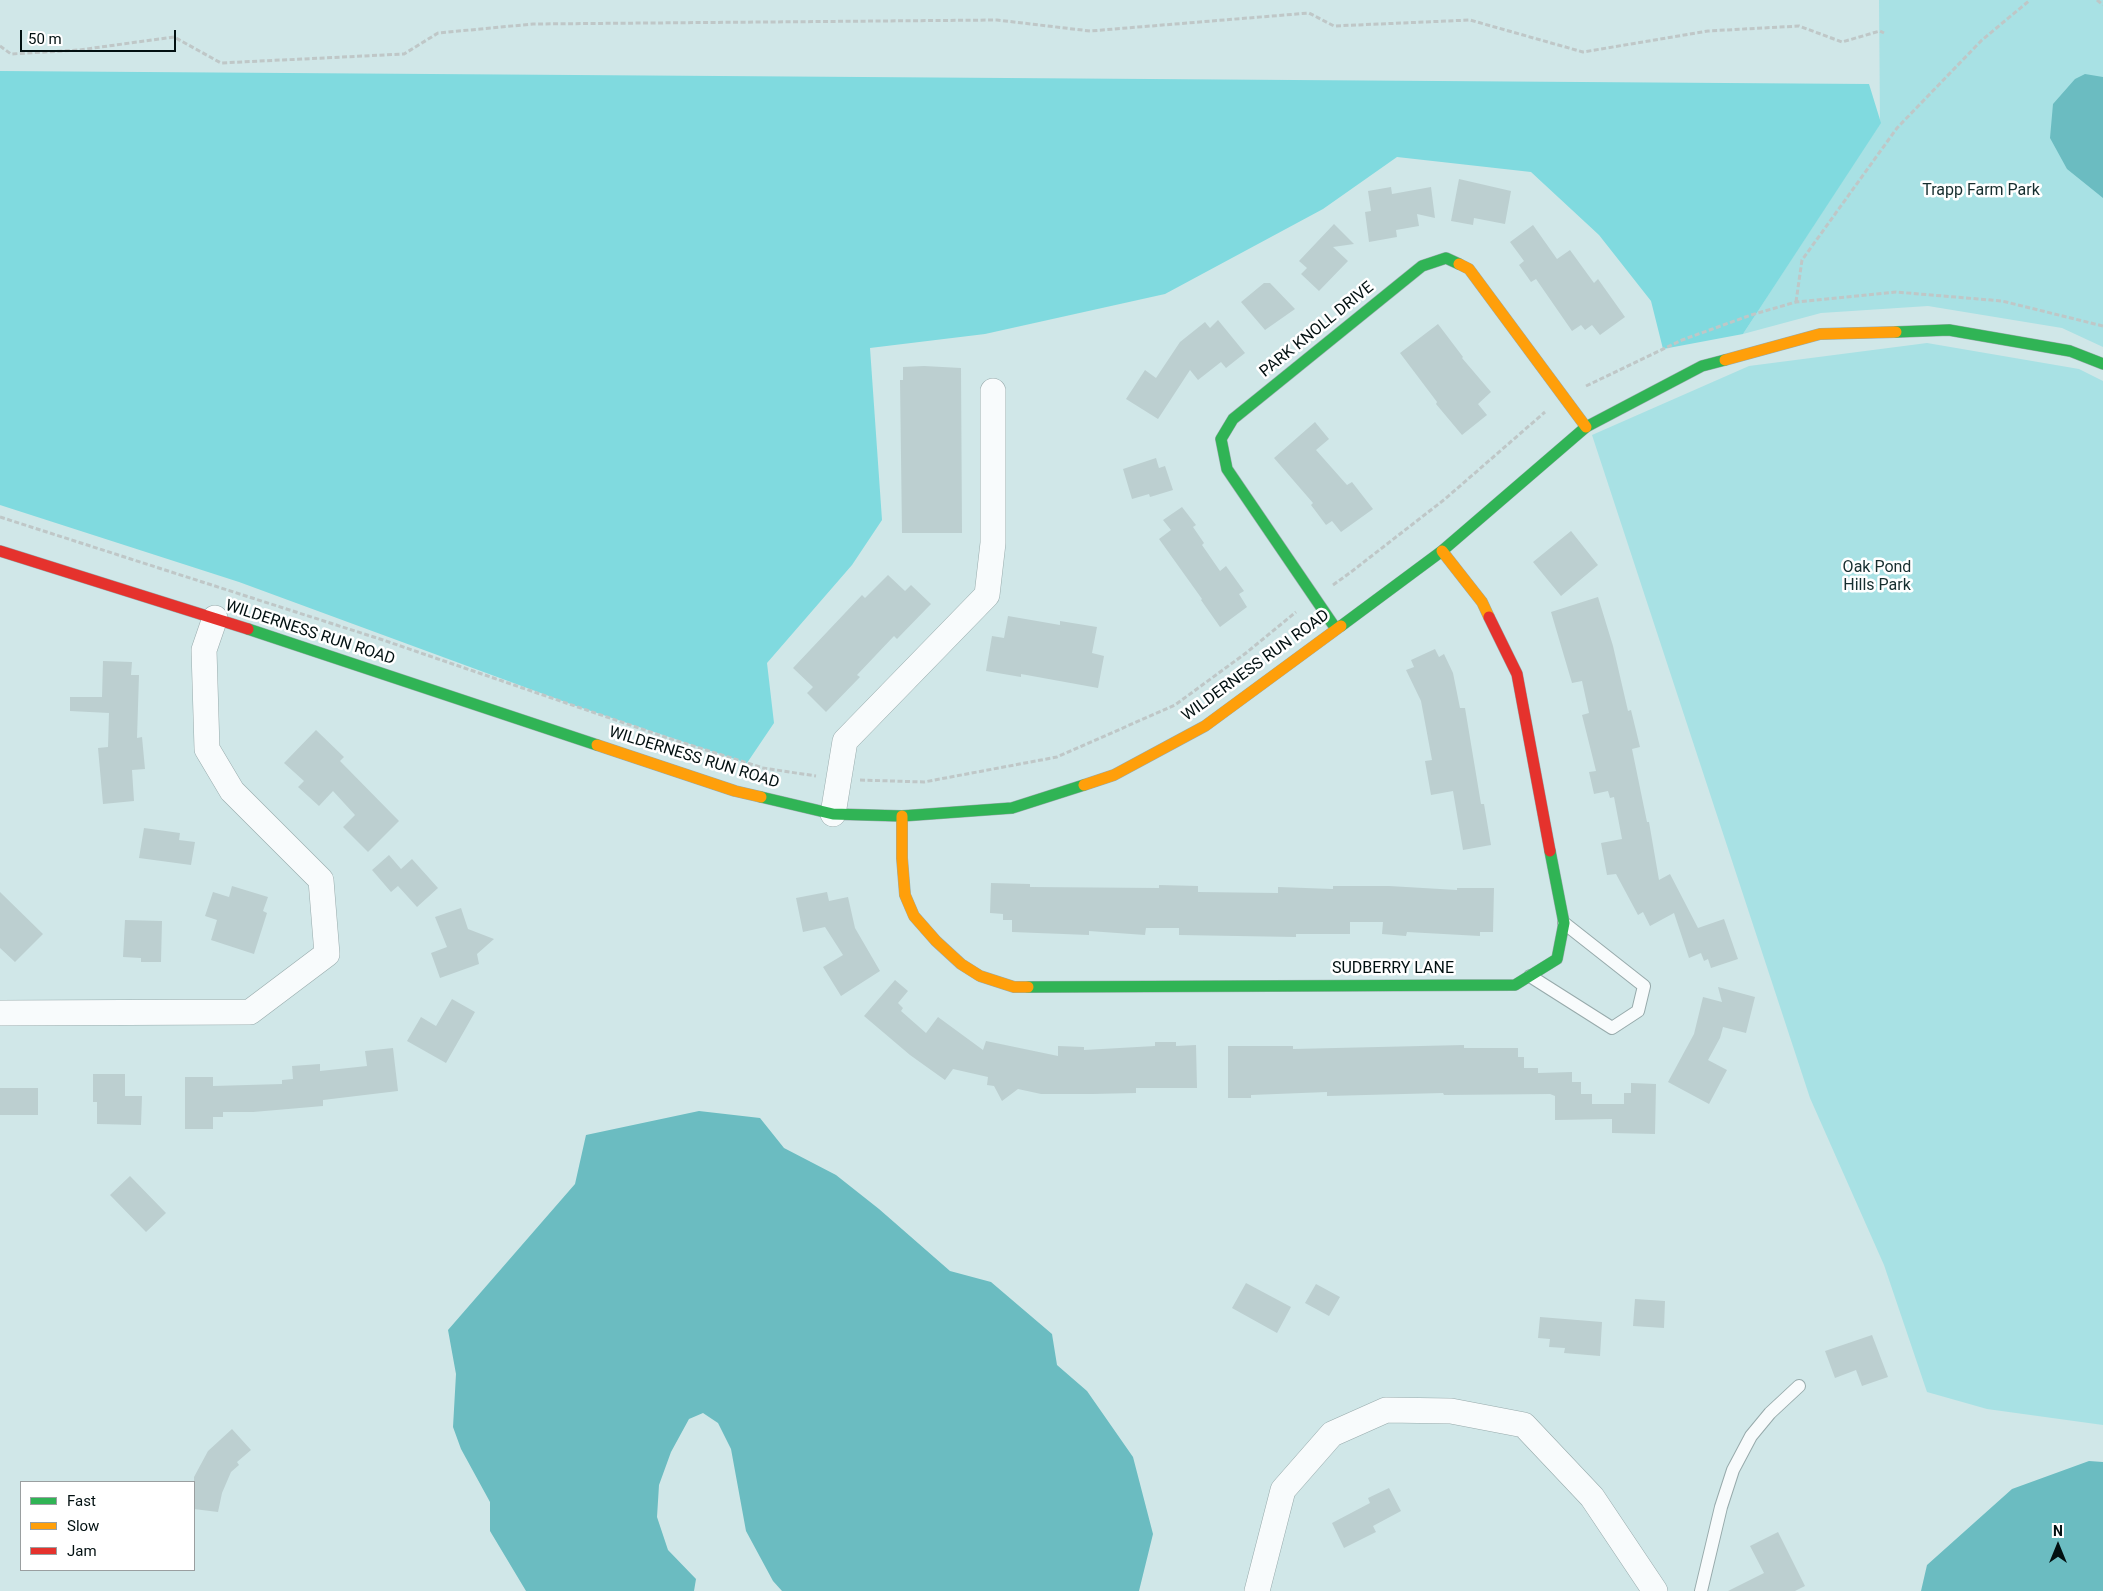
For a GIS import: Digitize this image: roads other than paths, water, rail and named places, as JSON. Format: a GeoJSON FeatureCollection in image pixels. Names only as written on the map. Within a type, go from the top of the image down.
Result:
{"type":"FeatureCollection","features":[{"type":"Feature","properties":{"kind":"street","name":"PARK KNOLL DRIVE"},"geometry":{"type":"LineString","coordinates":[[1336,629],[1227,469],[1221,439],[1234,419],[1414,272],[1422,266],[1446,258],[1468,269],[1586,427]]}},
{"type":"Feature","properties":{"kind":"street","name":"WILDERNESS RUN ROAD"},"geometry":{"type":"LineString","coordinates":[[0,551],[215,618],[736,791],[833,814],[902,816],[1012,808],[1114,774],[1205,726],[1442,551],[1586,427],[1702,366],[1820,334],[1949,330],[2070,351],[2103,364]]}},
{"type":"Feature","properties":{"kind":"street"},"geometry":{"type":"LineString","coordinates":[[833,814],[845,741],[987,595],[994,543],[994,391]]}},
{"type":"Feature","properties":{"kind":"street","name":"SUDBERRY LANE"},"geometry":{"type":"LineString","coordinates":[[902,816],[902,858],[905,895],[914,916],[936,941],[961,964],[980,976],[1014,987],[1515,985],[1558,959],[1564,923],[1517,674],[1482,602],[1442,551]]}},
{"type":"Feature","properties":{"kind":"street"},"geometry":{"type":"LineString","coordinates":[[0,1013],[250,1012],[327,954],[320,880],[232,791],[207,749],[204,650],[215,618]]}},
{"type":"Feature","properties":{"kind":"street"},"geometry":{"type":"LineString","coordinates":[[1257,1591],[1283,1490],[1332,1434],[1386,1410],[1451,1411],[1524,1425],[1592,1497],[1655,1591]]}},
{"type":"Feature","properties":{"kind":"lane"},"geometry":{"type":"LineString","coordinates":[[1530,976],[1612,1028],[1638,1011],[1644,986],[1564,923]]}},
{"type":"Feature","properties":{"kind":"lane"},"geometry":{"type":"LineString","coordinates":[[1701,1591],[1721,1508],[1733,1470],[1751,1436],[1770,1413],[1799,1386]]}},
{"type":"Feature","properties":{"kind":"park label","name":"Trapp Farm Park"},"geometry":{"type":"Point","coordinates":[1981,191]}},
{"type":"Feature","properties":{"kind":"park label","name":"Oak Pond Hills Park"},"geometry":{"type":"Point","coordinates":[1877,577]}}]}
